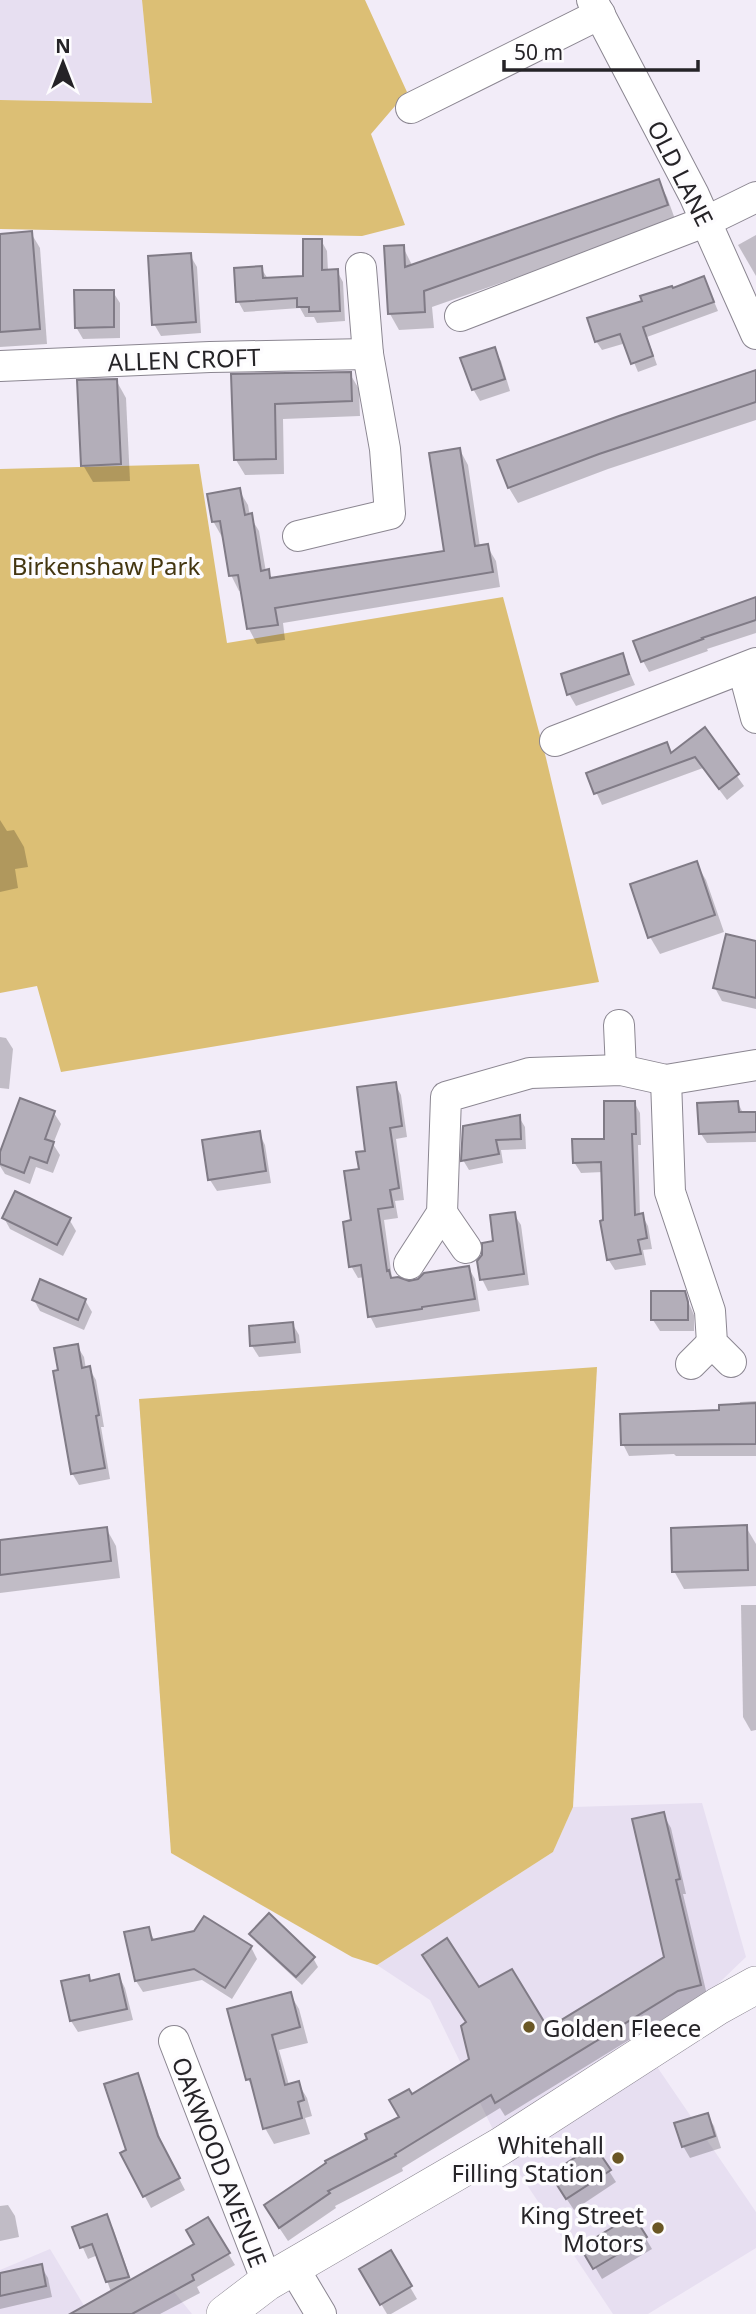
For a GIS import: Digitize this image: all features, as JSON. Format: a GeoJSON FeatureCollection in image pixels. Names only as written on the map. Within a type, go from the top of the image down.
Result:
{"type":"FeatureCollection","features":[{"type":"Feature","properties":{"kind":"main road"},"geometry":{"type":"LineString","coordinates":[[225,2314],[280,2275],[500,2146],[718,2006],[756,1985]]}},
{"type":"Feature","properties":{"kind":"street","name":"OLD LANE"},"geometry":{"type":"LineString","coordinates":[[411,108],[596,7],[707,221],[756,334]]}},
{"type":"Feature","properties":{"kind":"street"},"geometry":{"type":"LineString","coordinates":[[460,316],[707,221],[756,197]]}},
{"type":"Feature","properties":{"kind":"street"},"geometry":{"type":"LineString","coordinates":[[298,536],[390,514],[385,449],[368,354],[361,268]]}},
{"type":"Feature","properties":{"kind":"street","name":"ALLEN CROFT"},"geometry":{"type":"LineString","coordinates":[[0,366],[210,357],[368,354]]}},
{"type":"Feature","properties":{"kind":"street"},"geometry":{"type":"LineString","coordinates":[[555,741],[750,666],[756,718]]}},
{"type":"Feature","properties":{"kind":"street"},"geometry":{"type":"LineString","coordinates":[[619,1025],[621,1070]]}},
{"type":"Feature","properties":{"kind":"street"},"geometry":{"type":"LineString","coordinates":[[409,1264],[442,1213],[446,1097],[530,1073],[621,1070],[666,1080],[756,1065]]}},
{"type":"Feature","properties":{"kind":"street"},"geometry":{"type":"LineString","coordinates":[[666,1080],[670,1192],[721,1352],[691,1364]]}},
{"type":"Feature","properties":{"kind":"street"},"geometry":{"type":"LineString","coordinates":[[442,1213],[466,1248]]}},
{"type":"Feature","properties":{"kind":"street","name":"OAKWOOD AVENUE"},"geometry":{"type":"LineString","coordinates":[[174,2041],[280,2275],[321,2314]]}},
{"type":"Feature","properties":{"kind":"shaded area"},"geometry":{"type":"Polygon","coordinates":[[[0,0],[142,0],[152,103],[0,100],[0,0]]]}},
{"type":"Feature","properties":{"kind":"shaded area"},"geometry":{"type":"Polygon","coordinates":[[[702,1803],[746,1957],[647,2052],[756,2212],[756,2248],[648,2314],[613,2314],[501,2146],[430,2000],[377,1965],[553,1852],[573,1807],[702,1803]]]}},
{"type":"Feature","properties":{"kind":"shaded area"},"geometry":{"type":"Polygon","coordinates":[[[50,2249],[86,2309],[162,2277],[192,2314],[0,2314],[0,2270],[50,2249]]]}},
{"type":"Feature","properties":{"kind":"green space"},"geometry":{"type":"Polygon","coordinates":[[[142,0],[365,0],[407,92],[371,134],[405,225],[362,236],[0,229],[0,100],[152,103],[142,0]]]}},
{"type":"Feature","properties":{"kind":"green space","name":"Birkenshaw Park"},"geometry":{"type":"Polygon","coordinates":[[[199,464],[227,643],[503,597],[546,758],[599,982],[61,1072],[37,986],[0,993],[0,469],[199,464]]]}},
{"type":"Feature","properties":{"kind":"green space"},"geometry":{"type":"Polygon","coordinates":[[[597,1367],[573,1807],[553,1852],[377,1965],[352,1957],[171,1853],[139,1399],[597,1367]]]}},
{"type":"Feature","properties":{"kind":"building"},"geometry":{"type":"Polygon","coordinates":[[[659,179],[668,205],[424,291],[425,312],[388,314],[384,246],[404,245],[405,267],[659,179]]]}},
{"type":"Feature","properties":{"kind":"building"},"geometry":{"type":"Polygon","coordinates":[[[32,231],[40,329],[0,332],[0,234],[32,231]]]}},
{"type":"Feature","properties":{"kind":"building"},"geometry":{"type":"Polygon","coordinates":[[[303,239],[322,239],[322,270],[338,269],[340,311],[309,312],[309,307],[297,307],[297,298],[236,302],[234,268],[262,266],[263,278],[303,276],[303,239]]]}},
{"type":"Feature","properties":{"kind":"building"},"geometry":{"type":"Polygon","coordinates":[[[191,253],[196,322],[152,325],[148,256],[191,253]]]}},
{"type":"Feature","properties":{"kind":"building"},"geometry":{"type":"Polygon","coordinates":[[[704,276],[714,302],[643,327],[653,356],[631,364],[620,334],[595,342],[587,318],[642,301],[640,296],[672,286],[673,288],[704,276]]]}},
{"type":"Feature","properties":{"kind":"building"},"geometry":{"type":"Polygon","coordinates":[[[74,290],[114,290],[114,327],[75,328],[74,290]]]}},
{"type":"Feature","properties":{"kind":"building"},"geometry":{"type":"Polygon","coordinates":[[[495,347],[505,379],[472,390],[460,358],[495,347]]]}},
{"type":"Feature","properties":{"kind":"building"},"geometry":{"type":"Polygon","coordinates":[[[756,370],[756,402],[599,454],[508,488],[497,460],[756,370]]]}},
{"type":"Feature","properties":{"kind":"building"},"geometry":{"type":"Polygon","coordinates":[[[351,372],[352,401],[275,404],[276,459],[234,460],[231,374],[351,372]]]}},
{"type":"Feature","properties":{"kind":"building"},"geometry":{"type":"Polygon","coordinates":[[[117,379],[121,464],[81,466],[77,380],[117,379]]]}},
{"type":"Feature","properties":{"kind":"building"},"geometry":{"type":"Polygon","coordinates":[[[460,448],[475,546],[488,544],[493,572],[275,608],[278,625],[247,629],[238,575],[229,576],[220,521],[212,522],[207,494],[240,488],[245,515],[252,513],[261,571],[269,569],[270,578],[444,551],[429,453],[460,448]]]}},
{"type":"Feature","properties":{"kind":"building"},"geometry":{"type":"Polygon","coordinates":[[[756,597],[756,620],[641,662],[633,641],[756,597]]]}},
{"type":"Feature","properties":{"kind":"building"},"geometry":{"type":"Polygon","coordinates":[[[623,653],[629,674],[567,695],[561,674],[623,653]]]}},
{"type":"Feature","properties":{"kind":"building"},"geometry":{"type":"Polygon","coordinates":[[[705,727],[739,774],[719,789],[695,757],[594,794],[586,773],[667,742],[671,753],[705,727]]]}},
{"type":"Feature","properties":{"kind":"building"},"geometry":{"type":"Polygon","coordinates":[[[697,861],[715,915],[648,938],[630,884],[697,861]]]}},
{"type":"Feature","properties":{"kind":"building"},"geometry":{"type":"Polygon","coordinates":[[[726,934],[756,941],[756,998],[713,988],[726,934]]]}},
{"type":"Feature","properties":{"kind":"building"},"geometry":{"type":"Polygon","coordinates":[[[396,1082],[402,1126],[390,1128],[399,1188],[390,1190],[393,1207],[378,1209],[387,1271],[389,1270],[391,1278],[398,1277],[409,1281],[418,1279],[424,1273],[469,1266],[475,1299],[368,1317],[361,1265],[349,1267],[343,1222],[351,1220],[344,1171],[359,1169],[356,1152],[365,1151],[357,1087],[396,1082]]]}},
{"type":"Feature","properties":{"kind":"building"},"geometry":{"type":"Polygon","coordinates":[[[20,1098],[55,1111],[45,1139],[54,1142],[47,1163],[30,1157],[24,1173],[0,1164],[0,1152],[20,1098]]]}},
{"type":"Feature","properties":{"kind":"building"},"geometry":{"type":"Polygon","coordinates":[[[604,1101],[635,1101],[636,1134],[632,1134],[635,1215],[643,1213],[647,1238],[638,1240],[641,1254],[607,1260],[600,1221],[603,1220],[601,1162],[573,1163],[572,1139],[604,1139],[604,1101]]]}},
{"type":"Feature","properties":{"kind":"building"},"geometry":{"type":"Polygon","coordinates":[[[738,1101],[739,1112],[756,1112],[756,1132],[699,1134],[697,1103],[738,1101]]]}},
{"type":"Feature","properties":{"kind":"building"},"geometry":{"type":"Polygon","coordinates":[[[520,1115],[521,1139],[496,1140],[499,1154],[461,1161],[463,1126],[520,1115]]]}},
{"type":"Feature","properties":{"kind":"building"},"geometry":{"type":"Polygon","coordinates":[[[260,1131],[266,1171],[208,1180],[202,1140],[260,1131]]]}},
{"type":"Feature","properties":{"kind":"building"},"geometry":{"type":"Polygon","coordinates":[[[15,1191],[71,1218],[57,1245],[2,1218],[15,1191]]]}},
{"type":"Feature","properties":{"kind":"building"},"geometry":{"type":"Polygon","coordinates":[[[515,1212],[524,1274],[480,1280],[477,1261],[482,1255],[482,1243],[493,1241],[490,1215],[515,1212]]]}},
{"type":"Feature","properties":{"kind":"building"},"geometry":{"type":"Polygon","coordinates":[[[40,1279],[86,1299],[78,1320],[32,1300],[40,1279]]]}},
{"type":"Feature","properties":{"kind":"building"},"geometry":{"type":"Polygon","coordinates":[[[651,1291],[685,1291],[688,1320],[651,1320],[651,1291]]]}},
{"type":"Feature","properties":{"kind":"building"},"geometry":{"type":"Polygon","coordinates":[[[293,1322],[295,1342],[250,1346],[249,1326],[293,1322]]]}},
{"type":"Feature","properties":{"kind":"building"},"geometry":{"type":"Polygon","coordinates":[[[78,1344],[82,1368],[90,1366],[105,1468],[71,1474],[53,1371],[58,1370],[54,1348],[78,1344]]]}},
{"type":"Feature","properties":{"kind":"building"},"geometry":{"type":"Polygon","coordinates":[[[756,1403],[756,1444],[621,1445],[620,1414],[719,1410],[719,1405],[756,1403]]]}},
{"type":"Feature","properties":{"kind":"building"},"geometry":{"type":"Polygon","coordinates":[[[747,1525],[748,1570],[672,1572],[671,1528],[747,1525]]]}},
{"type":"Feature","properties":{"kind":"building"},"geometry":{"type":"Polygon","coordinates":[[[107,1527],[111,1561],[0,1575],[0,1540],[107,1527]]]}},
{"type":"Feature","properties":{"kind":"building"},"geometry":{"type":"Polygon","coordinates":[[[664,1812],[680,1879],[676,1880],[701,1985],[678,1991],[495,2103],[491,2095],[395,2154],[396,2156],[328,2191],[330,2193],[279,2228],[264,2205],[326,2163],[325,2161],[367,2139],[365,2134],[399,2117],[389,2100],[409,2089],[412,2094],[469,2059],[461,2026],[466,2022],[422,1955],[447,1938],[479,1987],[512,1969],[548,2028],[664,1957],[632,1819],[664,1812]]]}},
{"type":"Feature","properties":{"kind":"building"},"geometry":{"type":"Polygon","coordinates":[[[269,1913],[315,1957],[296,1977],[249,1934],[269,1913]]]}},
{"type":"Feature","properties":{"kind":"building"},"geometry":{"type":"Polygon","coordinates":[[[204,1916],[252,1946],[225,1988],[194,1969],[135,1981],[124,1932],[149,1927],[152,1940],[194,1931],[204,1916]]]}},
{"type":"Feature","properties":{"kind":"building"},"geometry":{"type":"Polygon","coordinates":[[[119,1974],[127,2009],[70,2021],[61,1981],[89,1975],[90,1981],[119,1974]]]}},
{"type":"Feature","properties":{"kind":"building"},"geometry":{"type":"Polygon","coordinates":[[[291,1992],[300,2027],[272,2035],[285,2085],[299,2081],[304,2100],[298,2102],[302,2118],[263,2129],[250,2079],[246,2080],[227,2009],[291,1992]]]}},
{"type":"Feature","properties":{"kind":"building"},"geometry":{"type":"Polygon","coordinates":[[[138,2073],[158,2136],[180,2178],[143,2197],[120,2153],[126,2150],[104,2084],[138,2073]]]}},
{"type":"Feature","properties":{"kind":"building"},"geometry":{"type":"Polygon","coordinates":[[[708,2113],[715,2136],[682,2147],[674,2123],[708,2113]]]}},
{"type":"Feature","properties":{"kind":"building"},"geometry":{"type":"Polygon","coordinates":[[[594,2145],[611,2170],[566,2199],[550,2174],[594,2145]]]}},
{"type":"Feature","properties":{"kind":"building"},"geometry":{"type":"Polygon","coordinates":[[[107,2214],[129,2277],[106,2282],[92,2244],[80,2248],[72,2227],[107,2214]]]}},
{"type":"Feature","properties":{"kind":"building"},"geometry":{"type":"Polygon","coordinates":[[[633,2215],[647,2237],[593,2269],[580,2247],[633,2215]]]}},
{"type":"Feature","properties":{"kind":"building"},"geometry":{"type":"Polygon","coordinates":[[[208,2217],[230,2253],[192,2275],[194,2280],[132,2314],[70,2314],[194,2244],[186,2230],[208,2217]]]}},
{"type":"Feature","properties":{"kind":"building"},"geometry":{"type":"Polygon","coordinates":[[[391,2250],[412,2286],[380,2305],[359,2269],[391,2250]]]}},
{"type":"Feature","properties":{"kind":"building"},"geometry":{"type":"Polygon","coordinates":[[[42,2264],[46,2286],[0,2296],[0,2273],[42,2264]]]}},
{"type":"Feature","properties":{"kind":"place","name":"Golden Fleece"},"geometry":{"type":"Point","coordinates":[529,2027]}},
{"type":"Feature","properties":{"kind":"place","name":"Whitehall Filling Station"},"geometry":{"type":"Point","coordinates":[618,2158]}},
{"type":"Feature","properties":{"kind":"place","name":"King Street Motors"},"geometry":{"type":"Point","coordinates":[658,2228]}}]}
